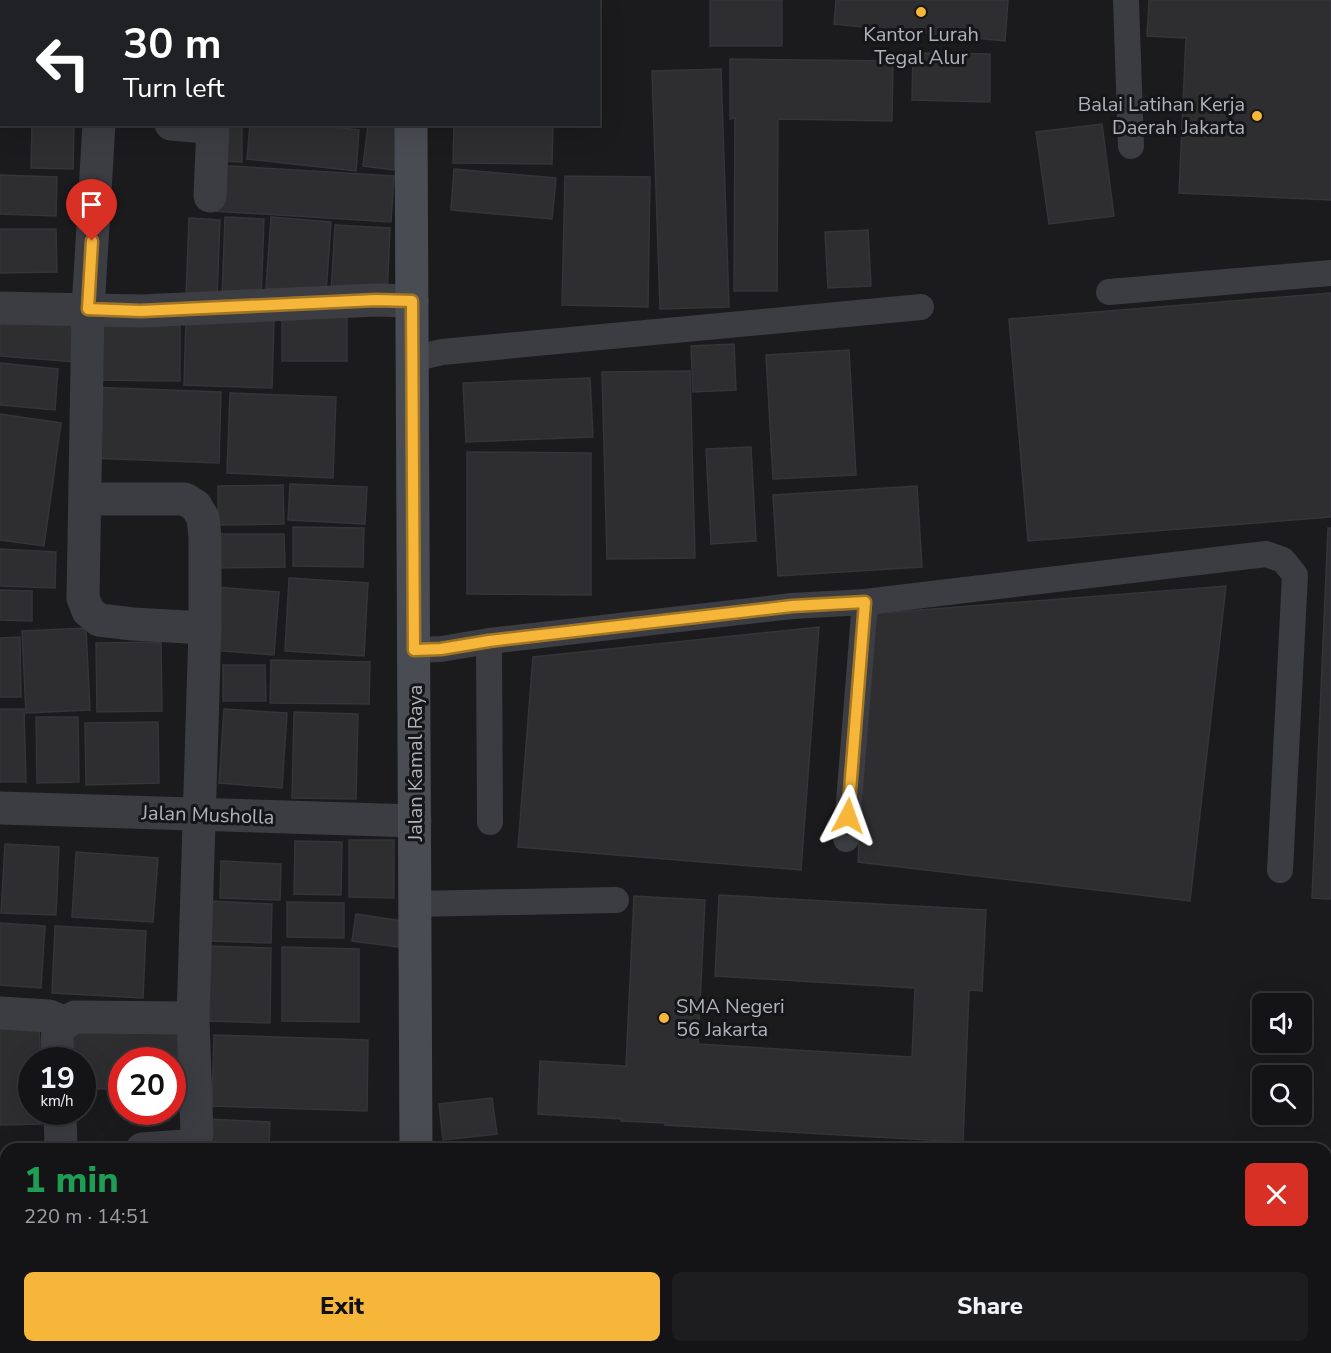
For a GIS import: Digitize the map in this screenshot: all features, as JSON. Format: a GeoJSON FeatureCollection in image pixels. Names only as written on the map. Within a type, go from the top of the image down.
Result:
{"type":"FeatureCollection","features":[{"type":"Feature","properties":{"kind":"main road","name":"Jalan Kamal Raya"},"geometry":{"type":"LineString","coordinates":[[411,126],[417,1143]]}},
{"type":"Feature","properties":{"kind":"street"},"geometry":{"type":"LineString","coordinates":[[99,126],[88,309],[83,598],[88,611],[99,620],[205,628]]}},
{"type":"Feature","properties":{"kind":"street"},"geometry":{"type":"LineString","coordinates":[[188,126],[206,128],[209,126]]}},
{"type":"Feature","properties":{"kind":"street"},"geometry":{"type":"LineString","coordinates":[[210,196],[212,126]]}},
{"type":"Feature","properties":{"kind":"street"},"geometry":{"type":"LineString","coordinates":[[0,308],[141,311],[376,300],[412,301]]}},
{"type":"Feature","properties":{"kind":"street"},"geometry":{"type":"LineString","coordinates":[[86,499],[185,499],[196,506],[203,518],[205,628],[193,1018],[197,1134],[192,1143]]}},
{"type":"Feature","properties":{"kind":"street","name":"Jalan Musholla"},"geometry":{"type":"LineString","coordinates":[[0,808],[416,821]]}},
{"type":"Feature","properties":{"kind":"street"},"geometry":{"type":"LineString","coordinates":[[0,1013],[49,1016],[63,1022]]}},
{"type":"Feature","properties":{"kind":"street"},"geometry":{"type":"LineString","coordinates":[[58,1047],[57,1032],[63,1022],[75,1017],[193,1018]]}},
{"type":"Feature","properties":{"kind":"street"},"geometry":{"type":"LineString","coordinates":[[60,1125],[61,1143]]}},
{"type":"Feature","properties":{"kind":"lane"},"geometry":{"type":"LineString","coordinates":[[1126,0],[1131,146]]}},
{"type":"Feature","properties":{"kind":"lane"},"geometry":{"type":"LineString","coordinates":[[1108,292],[1331,273]]}},
{"type":"Feature","properties":{"kind":"lane"},"geometry":{"type":"LineString","coordinates":[[412,358],[442,352],[921,307]]}},
{"type":"Feature","properties":{"kind":"lane"},"geometry":{"type":"LineString","coordinates":[[414,650],[441,649],[489,641],[792,606],[865,602],[1266,554],[1283,560],[1295,575],[1280,870]]}},
{"type":"Feature","properties":{"kind":"lane"},"geometry":{"type":"LineString","coordinates":[[846,839],[865,602]]}},
{"type":"Feature","properties":{"kind":"lane"},"geometry":{"type":"LineString","coordinates":[[489,641],[490,822]]}},
{"type":"Feature","properties":{"kind":"lane"},"geometry":{"type":"LineString","coordinates":[[416,904],[616,900]]}},
{"type":"Feature","properties":{"kind":"building"},"geometry":{"type":"Polygon","coordinates":[[[710,0],[782,0],[782,46],[710,46],[710,0]]]}},
{"type":"Feature","properties":{"kind":"building","name":"Kantor Lurah Tegal Alur"},"geometry":{"type":"Polygon","coordinates":[[[836,0],[1008,0],[1005,41],[834,24],[836,0]]]}},
{"type":"Feature","properties":{"kind":"building","name":"Balai Latihan Kerja Daerah Jakarta"},"geometry":{"type":"Polygon","coordinates":[[[1149,0],[1331,0],[1331,200],[1179,193],[1186,38],[1147,36],[1149,0]]]}},
{"type":"Feature","properties":{"kind":"building"},"geometry":{"type":"Polygon","coordinates":[[[913,53],[990,54],[990,102],[912,100],[913,53]]]}},
{"type":"Feature","properties":{"kind":"building"},"geometry":{"type":"Polygon","coordinates":[[[730,59],[893,61],[892,121],[778,119],[777,291],[734,291],[735,118],[730,119],[730,59]]]}},
{"type":"Feature","properties":{"kind":"building"},"geometry":{"type":"Polygon","coordinates":[[[721,69],[729,307],[660,309],[652,71],[721,69]]]}},
{"type":"Feature","properties":{"kind":"building"},"geometry":{"type":"Polygon","coordinates":[[[1102,124],[1114,216],[1049,224],[1036,132],[1102,124]]]}},
{"type":"Feature","properties":{"kind":"building"},"geometry":{"type":"Polygon","coordinates":[[[32,126],[74,126],[73,169],[31,168],[32,126]]]}},
{"type":"Feature","properties":{"kind":"building"},"geometry":{"type":"Polygon","coordinates":[[[218,126],[242,126],[242,162],[217,161],[218,126]]]}},
{"type":"Feature","properties":{"kind":"building"},"geometry":{"type":"Polygon","coordinates":[[[250,126],[324,126],[359,130],[356,171],[247,159],[250,126]]]}},
{"type":"Feature","properties":{"kind":"building"},"geometry":{"type":"Polygon","coordinates":[[[368,126],[399,126],[394,170],[363,166],[368,126]]]}},
{"type":"Feature","properties":{"kind":"building"},"geometry":{"type":"Polygon","coordinates":[[[454,126],[553,126],[552,164],[453,163],[454,126]]]}},
{"type":"Feature","properties":{"kind":"building"},"geometry":{"type":"Polygon","coordinates":[[[214,165],[394,176],[391,222],[212,211],[214,165]]]}},
{"type":"Feature","properties":{"kind":"building"},"geometry":{"type":"Polygon","coordinates":[[[454,169],[556,178],[552,219],[451,210],[454,169]]]}},
{"type":"Feature","properties":{"kind":"building"},"geometry":{"type":"Polygon","coordinates":[[[0,175],[57,177],[56,216],[0,214],[0,175]]]}},
{"type":"Feature","properties":{"kind":"building"},"geometry":{"type":"Polygon","coordinates":[[[565,176],[650,177],[648,307],[562,305],[565,176]]]}},
{"type":"Feature","properties":{"kind":"building"},"geometry":{"type":"Polygon","coordinates":[[[225,217],[264,219],[261,300],[222,298],[225,217]]]}},
{"type":"Feature","properties":{"kind":"building"},"geometry":{"type":"Polygon","coordinates":[[[271,217],[331,222],[326,293],[266,288],[271,217]]]}},
{"type":"Feature","properties":{"kind":"building"},"geometry":{"type":"Polygon","coordinates":[[[189,218],[220,220],[217,298],[186,297],[189,218]]]}},
{"type":"Feature","properties":{"kind":"building"},"geometry":{"type":"Polygon","coordinates":[[[335,225],[390,228],[387,296],[331,293],[335,225]]]}},
{"type":"Feature","properties":{"kind":"building"},"geometry":{"type":"Polygon","coordinates":[[[0,229],[56,229],[57,272],[0,273],[0,229]]]}},
{"type":"Feature","properties":{"kind":"building"},"geometry":{"type":"Polygon","coordinates":[[[868,230],[871,286],[828,288],[825,232],[868,230]]]}},
{"type":"Feature","properties":{"kind":"building"},"geometry":{"type":"Polygon","coordinates":[[[1331,293],[1331,517],[1028,541],[1009,319],[1331,293]]]}},
{"type":"Feature","properties":{"kind":"building"},"geometry":{"type":"Polygon","coordinates":[[[0,311],[80,317],[76,362],[0,356],[0,311]]]}},
{"type":"Feature","properties":{"kind":"building"},"geometry":{"type":"Polygon","coordinates":[[[282,316],[347,316],[347,361],[282,361],[282,316]]]}},
{"type":"Feature","properties":{"kind":"building"},"geometry":{"type":"Polygon","coordinates":[[[92,317],[180,318],[180,381],[92,380],[92,317]]]}},
{"type":"Feature","properties":{"kind":"building"},"geometry":{"type":"Polygon","coordinates":[[[186,318],[274,321],[272,388],[184,385],[186,318]]]}},
{"type":"Feature","properties":{"kind":"building"},"geometry":{"type":"Polygon","coordinates":[[[734,344],[736,390],[693,392],[691,346],[734,344]]]}},
{"type":"Feature","properties":{"kind":"building"},"geometry":{"type":"Polygon","coordinates":[[[849,350],[856,475],[773,479],[766,355],[849,350]]]}},
{"type":"Feature","properties":{"kind":"building"},"geometry":{"type":"Polygon","coordinates":[[[0,363],[58,369],[55,410],[0,405],[0,363]]]}},
{"type":"Feature","properties":{"kind":"building"},"geometry":{"type":"Polygon","coordinates":[[[690,371],[695,558],[607,559],[602,372],[690,371]]]}},
{"type":"Feature","properties":{"kind":"building"},"geometry":{"type":"Polygon","coordinates":[[[590,378],[593,437],[466,442],[463,383],[590,378]]]}},
{"type":"Feature","properties":{"kind":"building"},"geometry":{"type":"Polygon","coordinates":[[[89,387],[221,392],[219,463],[88,458],[89,387]]]}},
{"type":"Feature","properties":{"kind":"building"},"geometry":{"type":"Polygon","coordinates":[[[230,393],[336,397],[333,478],[227,473],[230,393]]]}},
{"type":"Feature","properties":{"kind":"building"},"geometry":{"type":"Polygon","coordinates":[[[0,414],[61,423],[44,546],[0,540],[0,414]]]}},
{"type":"Feature","properties":{"kind":"building"},"geometry":{"type":"Polygon","coordinates":[[[751,447],[756,541],[711,544],[706,449],[751,447]]]}},
{"type":"Feature","properties":{"kind":"building"},"geometry":{"type":"Polygon","coordinates":[[[467,452],[591,453],[591,595],[467,594],[467,452]]]}},
{"type":"Feature","properties":{"kind":"building"},"geometry":{"type":"Polygon","coordinates":[[[290,484],[367,487],[365,524],[288,520],[290,484]]]}},
{"type":"Feature","properties":{"kind":"building"},"geometry":{"type":"Polygon","coordinates":[[[283,485],[284,524],[218,525],[218,486],[283,485]]]}},
{"type":"Feature","properties":{"kind":"building"},"geometry":{"type":"Polygon","coordinates":[[[917,486],[922,567],[778,576],[773,495],[917,486]]]}},
{"type":"Feature","properties":{"kind":"building"},"geometry":{"type":"Polygon","coordinates":[[[293,527],[364,528],[363,567],[293,566],[293,527]]]}},
{"type":"Feature","properties":{"kind":"building"},"geometry":{"type":"Polygon","coordinates":[[[1328,528],[1331,528],[1331,899],[1312,898],[1328,528]]]}},
{"type":"Feature","properties":{"kind":"building"},"geometry":{"type":"Polygon","coordinates":[[[216,534],[284,534],[285,567],[217,568],[216,534]]]}},
{"type":"Feature","properties":{"kind":"building"},"geometry":{"type":"Polygon","coordinates":[[[0,549],[56,552],[55,588],[0,586],[0,549]]]}},
{"type":"Feature","properties":{"kind":"building"},"geometry":{"type":"Polygon","coordinates":[[[289,578],[368,583],[364,656],[285,651],[289,578]]]}},
{"type":"Feature","properties":{"kind":"building"},"geometry":{"type":"Polygon","coordinates":[[[1226,586],[1190,901],[858,862],[869,614],[1226,586]]]}},
{"type":"Feature","properties":{"kind":"building"},"geometry":{"type":"Polygon","coordinates":[[[216,587],[279,592],[274,655],[211,650],[216,587]]]}},
{"type":"Feature","properties":{"kind":"building"},"geometry":{"type":"Polygon","coordinates":[[[0,590],[32,591],[32,621],[0,620],[0,590]]]}},
{"type":"Feature","properties":{"kind":"building"},"geometry":{"type":"Polygon","coordinates":[[[819,627],[801,870],[518,847],[533,657],[819,627]]]}},
{"type":"Feature","properties":{"kind":"building"},"geometry":{"type":"Polygon","coordinates":[[[86,628],[90,710],[26,713],[22,631],[86,628]]]}},
{"type":"Feature","properties":{"kind":"building"},"geometry":{"type":"Polygon","coordinates":[[[20,637],[21,697],[0,697],[0,638],[20,637]]]}},
{"type":"Feature","properties":{"kind":"building"},"geometry":{"type":"Polygon","coordinates":[[[161,642],[162,711],[97,712],[96,643],[161,642]]]}},
{"type":"Feature","properties":{"kind":"building"},"geometry":{"type":"Polygon","coordinates":[[[271,660],[370,662],[369,704],[270,703],[271,660]]]}},
{"type":"Feature","properties":{"kind":"building"},"geometry":{"type":"Polygon","coordinates":[[[223,665],[265,665],[266,701],[223,701],[223,665]]]}},
{"type":"Feature","properties":{"kind":"building"},"geometry":{"type":"Polygon","coordinates":[[[0,709],[24,709],[26,782],[0,782],[0,709]]]}},
{"type":"Feature","properties":{"kind":"building"},"geometry":{"type":"Polygon","coordinates":[[[224,709],[287,713],[282,788],[219,783],[224,709]]]}},
{"type":"Feature","properties":{"kind":"building"},"geometry":{"type":"Polygon","coordinates":[[[294,712],[358,714],[356,799],[292,798],[294,712]]]}},
{"type":"Feature","properties":{"kind":"building"},"geometry":{"type":"Polygon","coordinates":[[[36,717],[78,717],[79,782],[37,783],[36,717]]]}},
{"type":"Feature","properties":{"kind":"building"},"geometry":{"type":"Polygon","coordinates":[[[158,722],[159,783],[86,785],[85,723],[158,722]]]}},
{"type":"Feature","properties":{"kind":"building"},"geometry":{"type":"Polygon","coordinates":[[[349,840],[394,840],[394,898],[349,897],[349,840]]]}},
{"type":"Feature","properties":{"kind":"building"},"geometry":{"type":"Polygon","coordinates":[[[295,841],[342,842],[341,895],[294,894],[295,841]]]}},
{"type":"Feature","properties":{"kind":"building"},"geometry":{"type":"Polygon","coordinates":[[[5,844],[59,847],[56,915],[1,913],[5,844]]]}},
{"type":"Feature","properties":{"kind":"building"},"geometry":{"type":"Polygon","coordinates":[[[76,852],[158,858],[153,922],[72,917],[76,852]]]}},
{"type":"Feature","properties":{"kind":"building"},"geometry":{"type":"Polygon","coordinates":[[[221,861],[281,864],[280,900],[220,898],[221,861]]]}},
{"type":"Feature","properties":{"kind":"building","name":"SMA Negeri 56 Jakarta"},"geometry":{"type":"Polygon","coordinates":[[[719,895],[986,910],[982,991],[969,990],[963,1142],[665,1125],[666,1123],[621,1121],[622,1119],[538,1114],[540,1061],[626,1066],[634,896],[705,900],[698,1044],[912,1057],[915,988],[715,976],[719,895]]]}},
{"type":"Feature","properties":{"kind":"building"},"geometry":{"type":"Polygon","coordinates":[[[210,901],[272,904],[271,943],[209,941],[210,901]]]}},
{"type":"Feature","properties":{"kind":"building"},"geometry":{"type":"Polygon","coordinates":[[[287,902],[344,903],[344,938],[287,937],[287,902]]]}},
{"type":"Feature","properties":{"kind":"building"},"geometry":{"type":"Polygon","coordinates":[[[356,914],[402,921],[398,947],[352,941],[356,914]]]}},
{"type":"Feature","properties":{"kind":"building"},"geometry":{"type":"Polygon","coordinates":[[[0,923],[45,926],[41,988],[0,985],[0,923]]]}},
{"type":"Feature","properties":{"kind":"building"},"geometry":{"type":"Polygon","coordinates":[[[55,926],[146,931],[143,998],[52,993],[55,926]]]}},
{"type":"Feature","properties":{"kind":"building"},"geometry":{"type":"Polygon","coordinates":[[[208,946],[271,948],[270,1023],[207,1021],[208,946]]]}},
{"type":"Feature","properties":{"kind":"building"},"geometry":{"type":"Polygon","coordinates":[[[282,947],[359,949],[359,1022],[282,1021],[282,947]]]}},
{"type":"Feature","properties":{"kind":"building"},"geometry":{"type":"Polygon","coordinates":[[[39,1018],[40,1047],[18,1047],[18,1125],[0,1125],[0,1019],[39,1018]]]}},
{"type":"Feature","properties":{"kind":"building"},"geometry":{"type":"Polygon","coordinates":[[[69,1025],[186,1032],[185,1047],[108,1047],[108,1089],[96,1089],[96,1047],[68,1047],[69,1025]]]}},
{"type":"Feature","properties":{"kind":"building"},"geometry":{"type":"Polygon","coordinates":[[[214,1035],[368,1040],[367,1111],[212,1106],[214,1035]]]}},
{"type":"Feature","properties":{"kind":"building"},"geometry":{"type":"Polygon","coordinates":[[[492,1098],[497,1134],[443,1140],[439,1104],[492,1098]]]}},
{"type":"Feature","properties":{"kind":"building"},"geometry":{"type":"Polygon","coordinates":[[[206,1119],[270,1122],[269,1143],[205,1143],[206,1119]]]}},
{"type":"Feature","properties":{"kind":"place","name":"Kantor Lurah Tegal Alur"},"geometry":{"type":"Point","coordinates":[921,12]}},
{"type":"Feature","properties":{"kind":"place","name":"Balai Latihan Kerja Daerah Jakarta"},"geometry":{"type":"Point","coordinates":[1257,116]}},
{"type":"Feature","properties":{"kind":"place","name":"SMA Negeri 56 Jakarta"},"geometry":{"type":"Point","coordinates":[664,1018]}},
{"type":"Feature","properties":{"kind":"route"},"geometry":{"type":"LineString","coordinates":[[92,241],[88,309],[141,311],[376,300],[412,301],[414,650],[441,649],[489,641],[792,606],[865,602],[848,816]]}}]}
